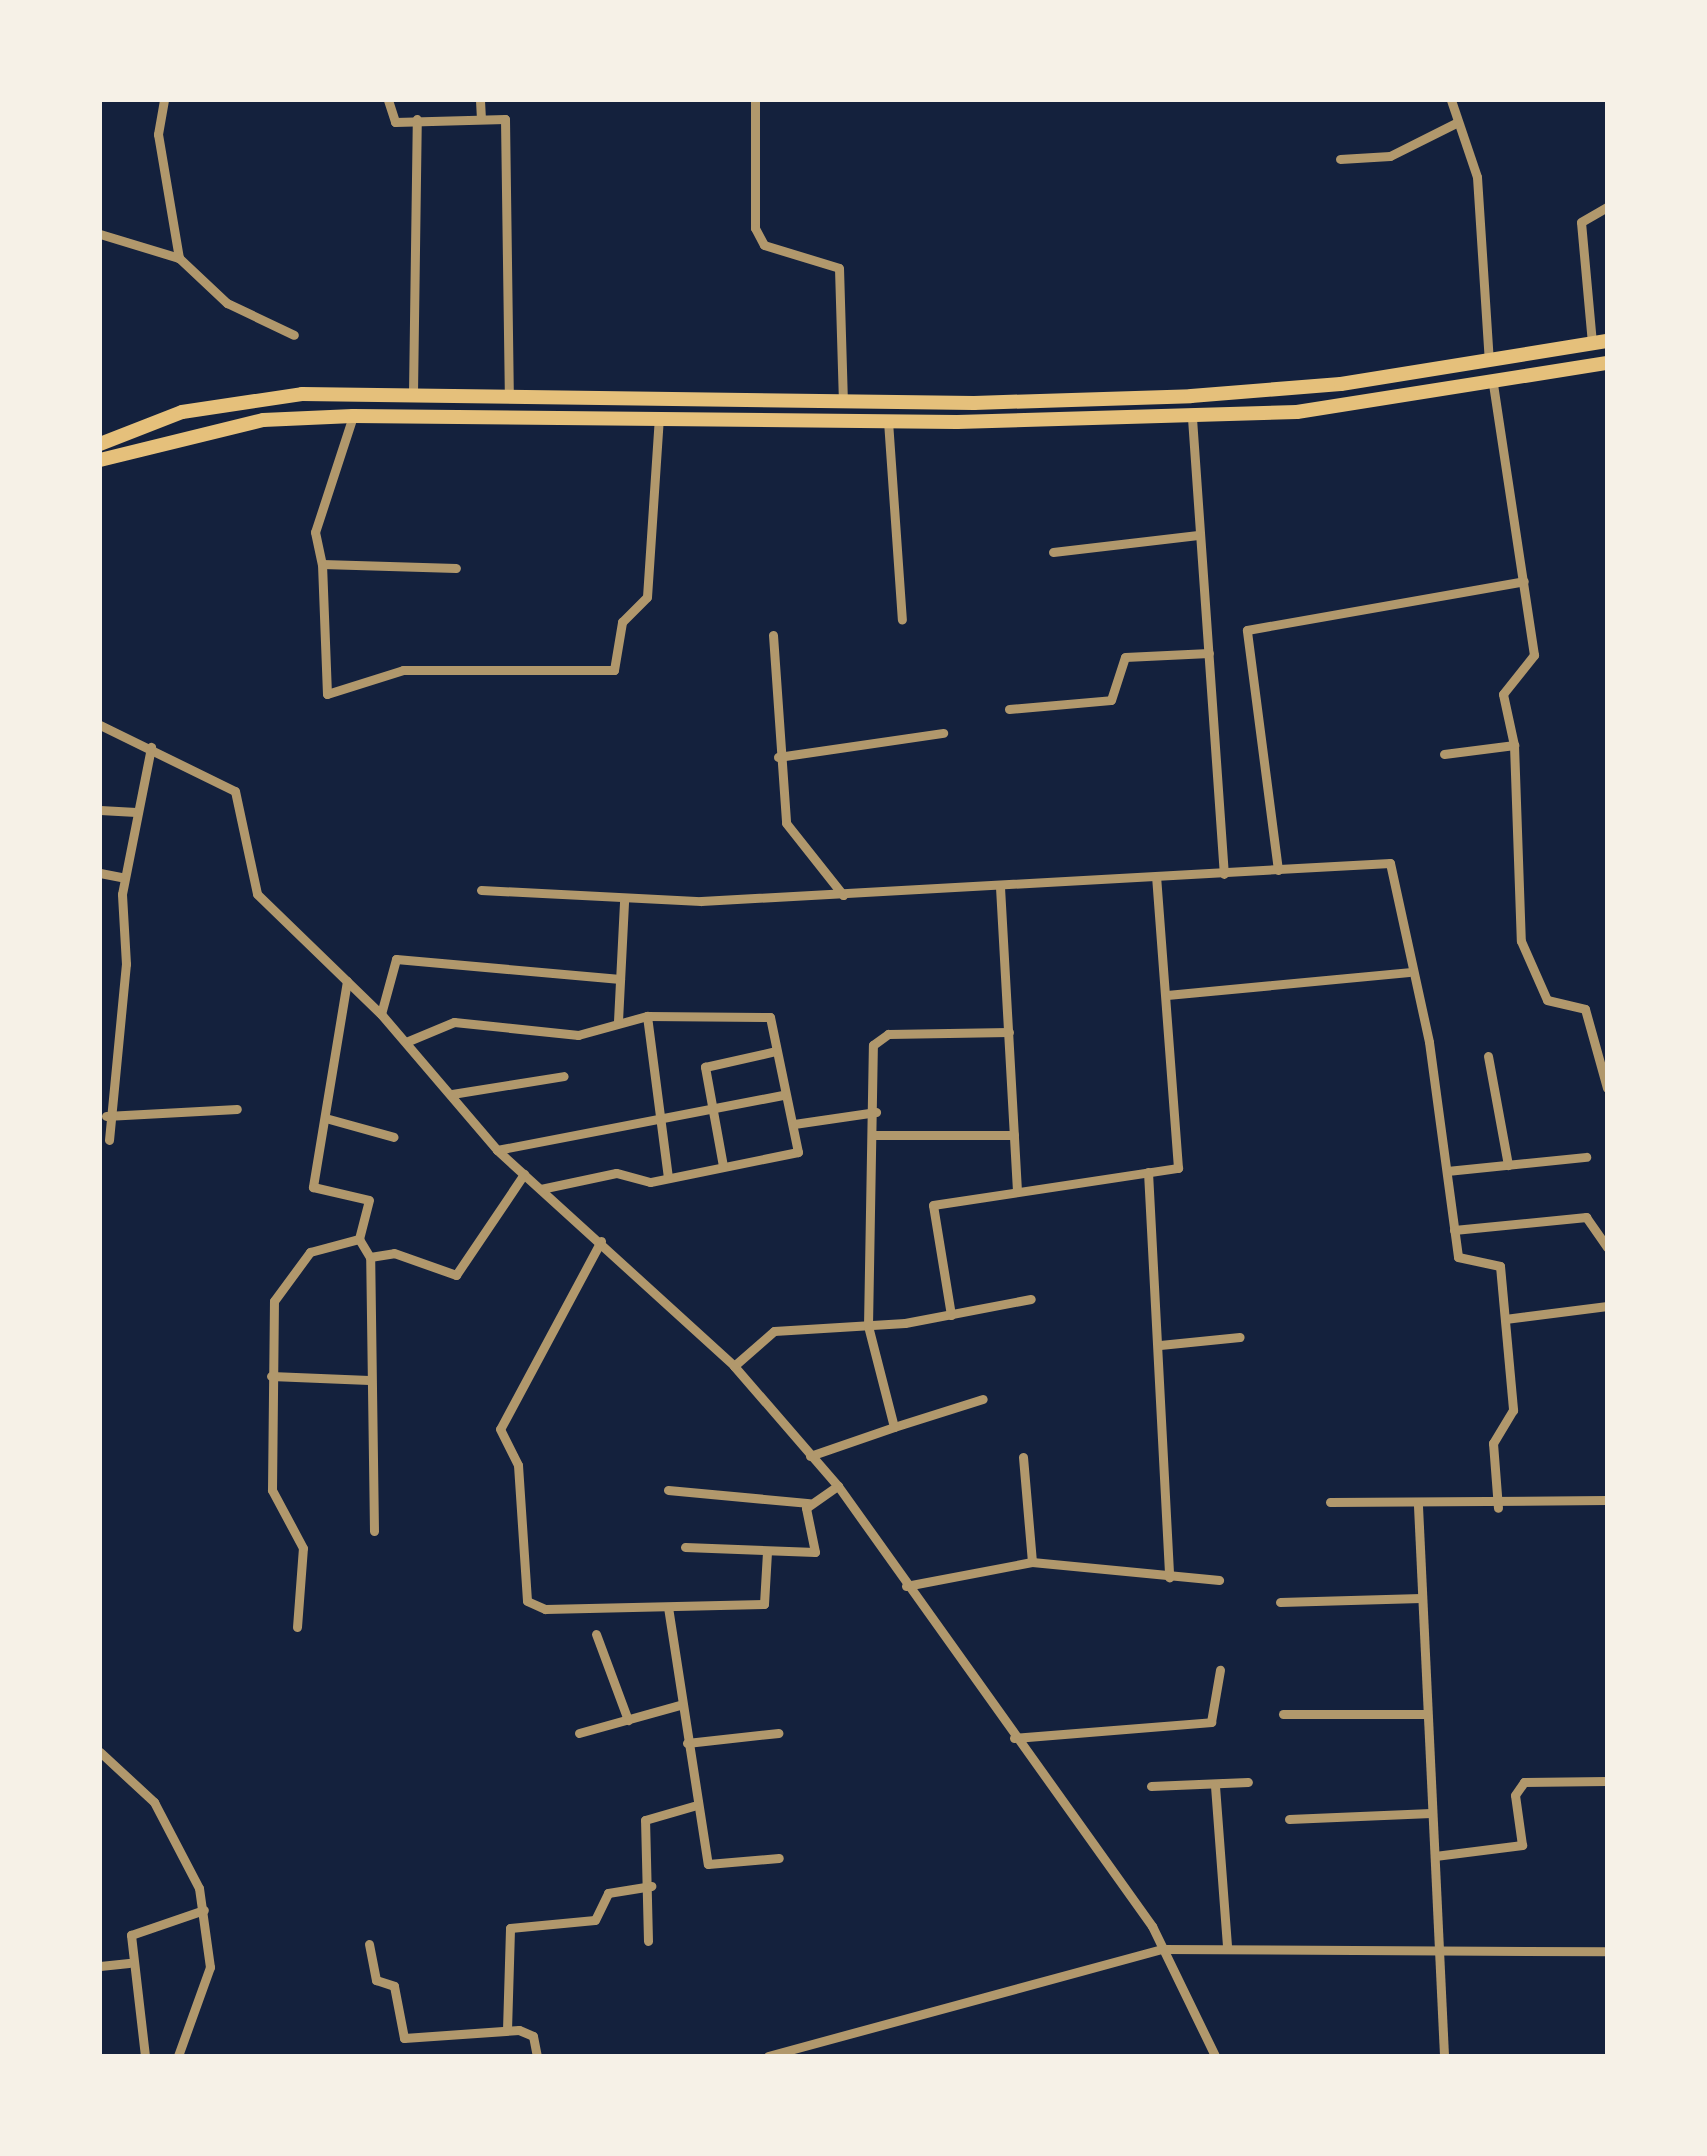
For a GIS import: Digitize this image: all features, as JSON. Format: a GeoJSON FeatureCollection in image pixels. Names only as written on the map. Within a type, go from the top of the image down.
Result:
{"type":"FeatureCollection","features":[{"type":"Feature","properties":{"kind":"highway"},"geometry":{"type":"LineString","coordinates":[[100,444],[182,412],[244,402],[509,391],[844,400],[1191,396],[1489,362],[1600,342]]}},
{"type":"Feature","properties":{"kind":"highway"},"geometry":{"type":"LineString","coordinates":[[100,460],[262,420],[659,415],[1192,418],[1493,383],[1607,363]]}},
{"type":"Feature","properties":{"kind":"street"},"geometry":{"type":"LineString","coordinates":[[164,100],[158,134],[179,258]]}},
{"type":"Feature","properties":{"kind":"street"},"geometry":{"type":"LineString","coordinates":[[388,100],[390,120],[504,119],[509,391]]}},
{"type":"Feature","properties":{"kind":"street"},"geometry":{"type":"LineString","coordinates":[[480,100],[481,119]]}},
{"type":"Feature","properties":{"kind":"street"},"geometry":{"type":"LineString","coordinates":[[754,100],[755,228],[764,244],[839,268],[844,400]]}},
{"type":"Feature","properties":{"kind":"street"},"geometry":{"type":"LineString","coordinates":[[1452,100],[1482,211],[1489,362]]}},
{"type":"Feature","properties":{"kind":"street"},"geometry":{"type":"LineString","coordinates":[[413,394],[417,119]]}},
{"type":"Feature","properties":{"kind":"street"},"geometry":{"type":"LineString","coordinates":[[1340,159],[1390,156],[1456,123]]}},
{"type":"Feature","properties":{"kind":"street"},"geometry":{"type":"LineString","coordinates":[[1600,342],[1581,222],[1607,207]]}},
{"type":"Feature","properties":{"kind":"street"},"geometry":{"type":"LineString","coordinates":[[100,234],[179,258],[226,304],[294,335]]}},
{"type":"Feature","properties":{"kind":"street"},"geometry":{"type":"LineString","coordinates":[[1493,383],[1535,645],[1503,694],[1514,746],[1521,941],[1547,1000],[1585,1009],[1607,1088]]}},
{"type":"Feature","properties":{"kind":"street"},"geometry":{"type":"LineString","coordinates":[[353,416],[315,532],[322,564],[327,694],[404,670],[614,670],[622,622],[647,597],[659,415]]}},
{"type":"Feature","properties":{"kind":"street"},"geometry":{"type":"LineString","coordinates":[[888,418],[902,620]]}},
{"type":"Feature","properties":{"kind":"street"},"geometry":{"type":"LineString","coordinates":[[1192,418],[1224,874]]}},
{"type":"Feature","properties":{"kind":"street"},"geometry":{"type":"LineString","coordinates":[[1053,552],[1198,534]]}},
{"type":"Feature","properties":{"kind":"street"},"geometry":{"type":"LineString","coordinates":[[322,564],[456,568]]}},
{"type":"Feature","properties":{"kind":"street"},"geometry":{"type":"LineString","coordinates":[[1278,870],[1246,630],[1524,581]]}},
{"type":"Feature","properties":{"kind":"street"},"geometry":{"type":"LineString","coordinates":[[773,635],[778,758],[788,830],[843,895]]}},
{"type":"Feature","properties":{"kind":"street"},"geometry":{"type":"LineString","coordinates":[[1009,709],[1111,700],[1126,656],[1209,653]]}},
{"type":"Feature","properties":{"kind":"street"},"geometry":{"type":"LineString","coordinates":[[100,724],[235,790],[256,894],[381,1014],[496,1150],[601,1241],[734,1366],[838,1486],[1163,1949],[1215,2056]]}},
{"type":"Feature","properties":{"kind":"street"},"geometry":{"type":"LineString","coordinates":[[778,758],[943,734]]}},
{"type":"Feature","properties":{"kind":"street"},"geometry":{"type":"LineString","coordinates":[[1444,754],[1514,746]]}},
{"type":"Feature","properties":{"kind":"street"},"geometry":{"type":"LineString","coordinates":[[109,1140],[106,1116],[126,964],[125,878],[151,747]]}},
{"type":"Feature","properties":{"kind":"street"},"geometry":{"type":"LineString","coordinates":[[100,810],[136,812]]}},
{"type":"Feature","properties":{"kind":"street"},"geometry":{"type":"LineString","coordinates":[[481,890],[624,901],[843,895],[1390,863],[1462,1260],[1498,1261],[1514,1410],[1493,1443],[1498,1508]]}},
{"type":"Feature","properties":{"kind":"street"},"geometry":{"type":"LineString","coordinates":[[100,873],[125,878]]}},
{"type":"Feature","properties":{"kind":"street"},"geometry":{"type":"LineString","coordinates":[[950,1315],[930,1210],[1017,1189],[1178,1168],[1156,878]]}},
{"type":"Feature","properties":{"kind":"street"},"geometry":{"type":"LineString","coordinates":[[1000,887],[1017,1189]]}},
{"type":"Feature","properties":{"kind":"street"},"geometry":{"type":"LineString","coordinates":[[618,1021],[624,901]]}},
{"type":"Feature","properties":{"kind":"street"},"geometry":{"type":"LineString","coordinates":[[381,1014],[396,959],[620,979]]}},
{"type":"Feature","properties":{"kind":"street"},"geometry":{"type":"LineString","coordinates":[[1167,995],[1409,972]]}},
{"type":"Feature","properties":{"kind":"street"},"geometry":{"type":"LineString","coordinates":[[347,981],[330,1119],[313,1187],[366,1196],[359,1239],[370,1257],[374,1531]]}},
{"type":"Feature","properties":{"kind":"street"},"geometry":{"type":"LineString","coordinates":[[406,1042],[454,1022],[578,1035],[647,1016],[768,1013],[798,1152],[668,1177],[616,1173],[540,1189]]}},
{"type":"Feature","properties":{"kind":"street"},"geometry":{"type":"LineString","coordinates":[[647,1016],[668,1177]]}},
{"type":"Feature","properties":{"kind":"street"},"geometry":{"type":"LineString","coordinates":[[894,1427],[868,1326],[865,1186],[877,1174],[880,1036],[1009,1032]]}},
{"type":"Feature","properties":{"kind":"street"},"geometry":{"type":"LineString","coordinates":[[722,1166],[707,1064],[776,1050]]}},
{"type":"Feature","properties":{"kind":"street"},"geometry":{"type":"LineString","coordinates":[[1488,1056],[1508,1165]]}},
{"type":"Feature","properties":{"kind":"street"},"geometry":{"type":"LineString","coordinates":[[452,1094],[564,1076]]}},
{"type":"Feature","properties":{"kind":"street"},"geometry":{"type":"LineString","coordinates":[[496,1150],[783,1095]]}},
{"type":"Feature","properties":{"kind":"street"},"geometry":{"type":"LineString","coordinates":[[106,1116],[237,1109]]}},
{"type":"Feature","properties":{"kind":"street"},"geometry":{"type":"LineString","coordinates":[[794,1124],[876,1112]]}},
{"type":"Feature","properties":{"kind":"street"},"geometry":{"type":"LineString","coordinates":[[330,1119],[394,1136]]}},
{"type":"Feature","properties":{"kind":"street"},"geometry":{"type":"LineString","coordinates":[[876,1135],[1014,1135]]}},
{"type":"Feature","properties":{"kind":"street"},"geometry":{"type":"LineString","coordinates":[[1447,1171],[1586,1157]]}},
{"type":"Feature","properties":{"kind":"street"},"geometry":{"type":"LineString","coordinates":[[1148,1172],[1160,1345],[1169,1577]]}},
{"type":"Feature","properties":{"kind":"street"},"geometry":{"type":"LineString","coordinates":[[370,1257],[394,1252],[456,1275],[524,1174]]}},
{"type":"Feature","properties":{"kind":"street"},"geometry":{"type":"LineString","coordinates":[[1454,1230],[1586,1217],[1607,1247]]}},
{"type":"Feature","properties":{"kind":"street"},"geometry":{"type":"LineString","coordinates":[[297,1627],[306,1562],[272,1490],[271,1376],[282,1283],[322,1243],[359,1239]]}},
{"type":"Feature","properties":{"kind":"street"},"geometry":{"type":"LineString","coordinates":[[601,1241],[500,1428],[518,1465],[525,1590],[546,1608],[764,1604],[767,1552]]}},
{"type":"Feature","properties":{"kind":"street"},"geometry":{"type":"LineString","coordinates":[[734,1366],[774,1331],[868,1326],[1031,1299]]}},
{"type":"Feature","properties":{"kind":"street"},"geometry":{"type":"LineString","coordinates":[[1506,1319],[1607,1306]]}},
{"type":"Feature","properties":{"kind":"street"},"geometry":{"type":"LineString","coordinates":[[1160,1345],[1240,1337]]}},
{"type":"Feature","properties":{"kind":"street"},"geometry":{"type":"LineString","coordinates":[[271,1376],[369,1380]]}},
{"type":"Feature","properties":{"kind":"street"},"geometry":{"type":"LineString","coordinates":[[810,1456],[983,1399]]}},
{"type":"Feature","properties":{"kind":"street"},"geometry":{"type":"LineString","coordinates":[[1023,1457],[1032,1562]]}},
{"type":"Feature","properties":{"kind":"street"},"geometry":{"type":"LineString","coordinates":[[668,1490],[809,1503],[838,1486]]}},
{"type":"Feature","properties":{"kind":"street"},"geometry":{"type":"LineString","coordinates":[[1330,1502],[1498,1508],[1607,1500]]}},
{"type":"Feature","properties":{"kind":"street"},"geometry":{"type":"LineString","coordinates":[[685,1548],[816,1552],[809,1503]]}},
{"type":"Feature","properties":{"kind":"street"},"geometry":{"type":"LineString","coordinates":[[1418,1506],[1444,2056]]}},
{"type":"Feature","properties":{"kind":"street"},"geometry":{"type":"LineString","coordinates":[[906,1586],[1032,1562],[1219,1580]]}},
{"type":"Feature","properties":{"kind":"street"},"geometry":{"type":"LineString","coordinates":[[1280,1602],[1421,1598]]}},
{"type":"Feature","properties":{"kind":"street"},"geometry":{"type":"LineString","coordinates":[[668,1607],[680,1705],[708,1864],[778,1858]]}},
{"type":"Feature","properties":{"kind":"street"},"geometry":{"type":"LineString","coordinates":[[596,1634],[628,1720]]}},
{"type":"Feature","properties":{"kind":"street"},"geometry":{"type":"LineString","coordinates":[[1014,1738],[1211,1722],[1220,1670]]}},
{"type":"Feature","properties":{"kind":"street"},"geometry":{"type":"LineString","coordinates":[[579,1734],[680,1705]]}},
{"type":"Feature","properties":{"kind":"street"},"geometry":{"type":"LineString","coordinates":[[1283,1714],[1426,1714]]}},
{"type":"Feature","properties":{"kind":"street"},"geometry":{"type":"LineString","coordinates":[[687,1742],[778,1733]]}},
{"type":"Feature","properties":{"kind":"street"},"geometry":{"type":"LineString","coordinates":[[100,1752],[166,1820],[204,1910],[210,1968],[178,2056]]}},
{"type":"Feature","properties":{"kind":"street"},"geometry":{"type":"LineString","coordinates":[[1435,1856],[1522,1844],[1515,1794],[1524,1782],[1607,1781]]}},
{"type":"Feature","properties":{"kind":"street"},"geometry":{"type":"LineString","coordinates":[[1151,1786],[1248,1782]]}},
{"type":"Feature","properties":{"kind":"street"},"geometry":{"type":"LineString","coordinates":[[1215,1786],[1227,1948]]}},
{"type":"Feature","properties":{"kind":"street"},"geometry":{"type":"LineString","coordinates":[[648,1942],[651,1886],[645,1820],[697,1805]]}},
{"type":"Feature","properties":{"kind":"street"},"geometry":{"type":"LineString","coordinates":[[1289,1819],[1430,1813]]}},
{"type":"Feature","properties":{"kind":"street"},"geometry":{"type":"LineString","coordinates":[[507,2030],[510,1928],[594,1920],[608,1894],[651,1886]]}},
{"type":"Feature","properties":{"kind":"street"},"geometry":{"type":"LineString","coordinates":[[144,2056],[129,1963],[138,1928],[204,1910]]}},
{"type":"Feature","properties":{"kind":"street"},"geometry":{"type":"LineString","coordinates":[[369,1944],[376,1980],[394,1986],[404,2038],[507,2030],[533,2036],[537,2056]]}},
{"type":"Feature","properties":{"kind":"street"},"geometry":{"type":"LineString","coordinates":[[768,2056],[1163,1949],[1442,1954],[1607,1951]]}},
{"type":"Feature","properties":{"kind":"street"},"geometry":{"type":"LineString","coordinates":[[100,1966],[129,1963]]}}]}
